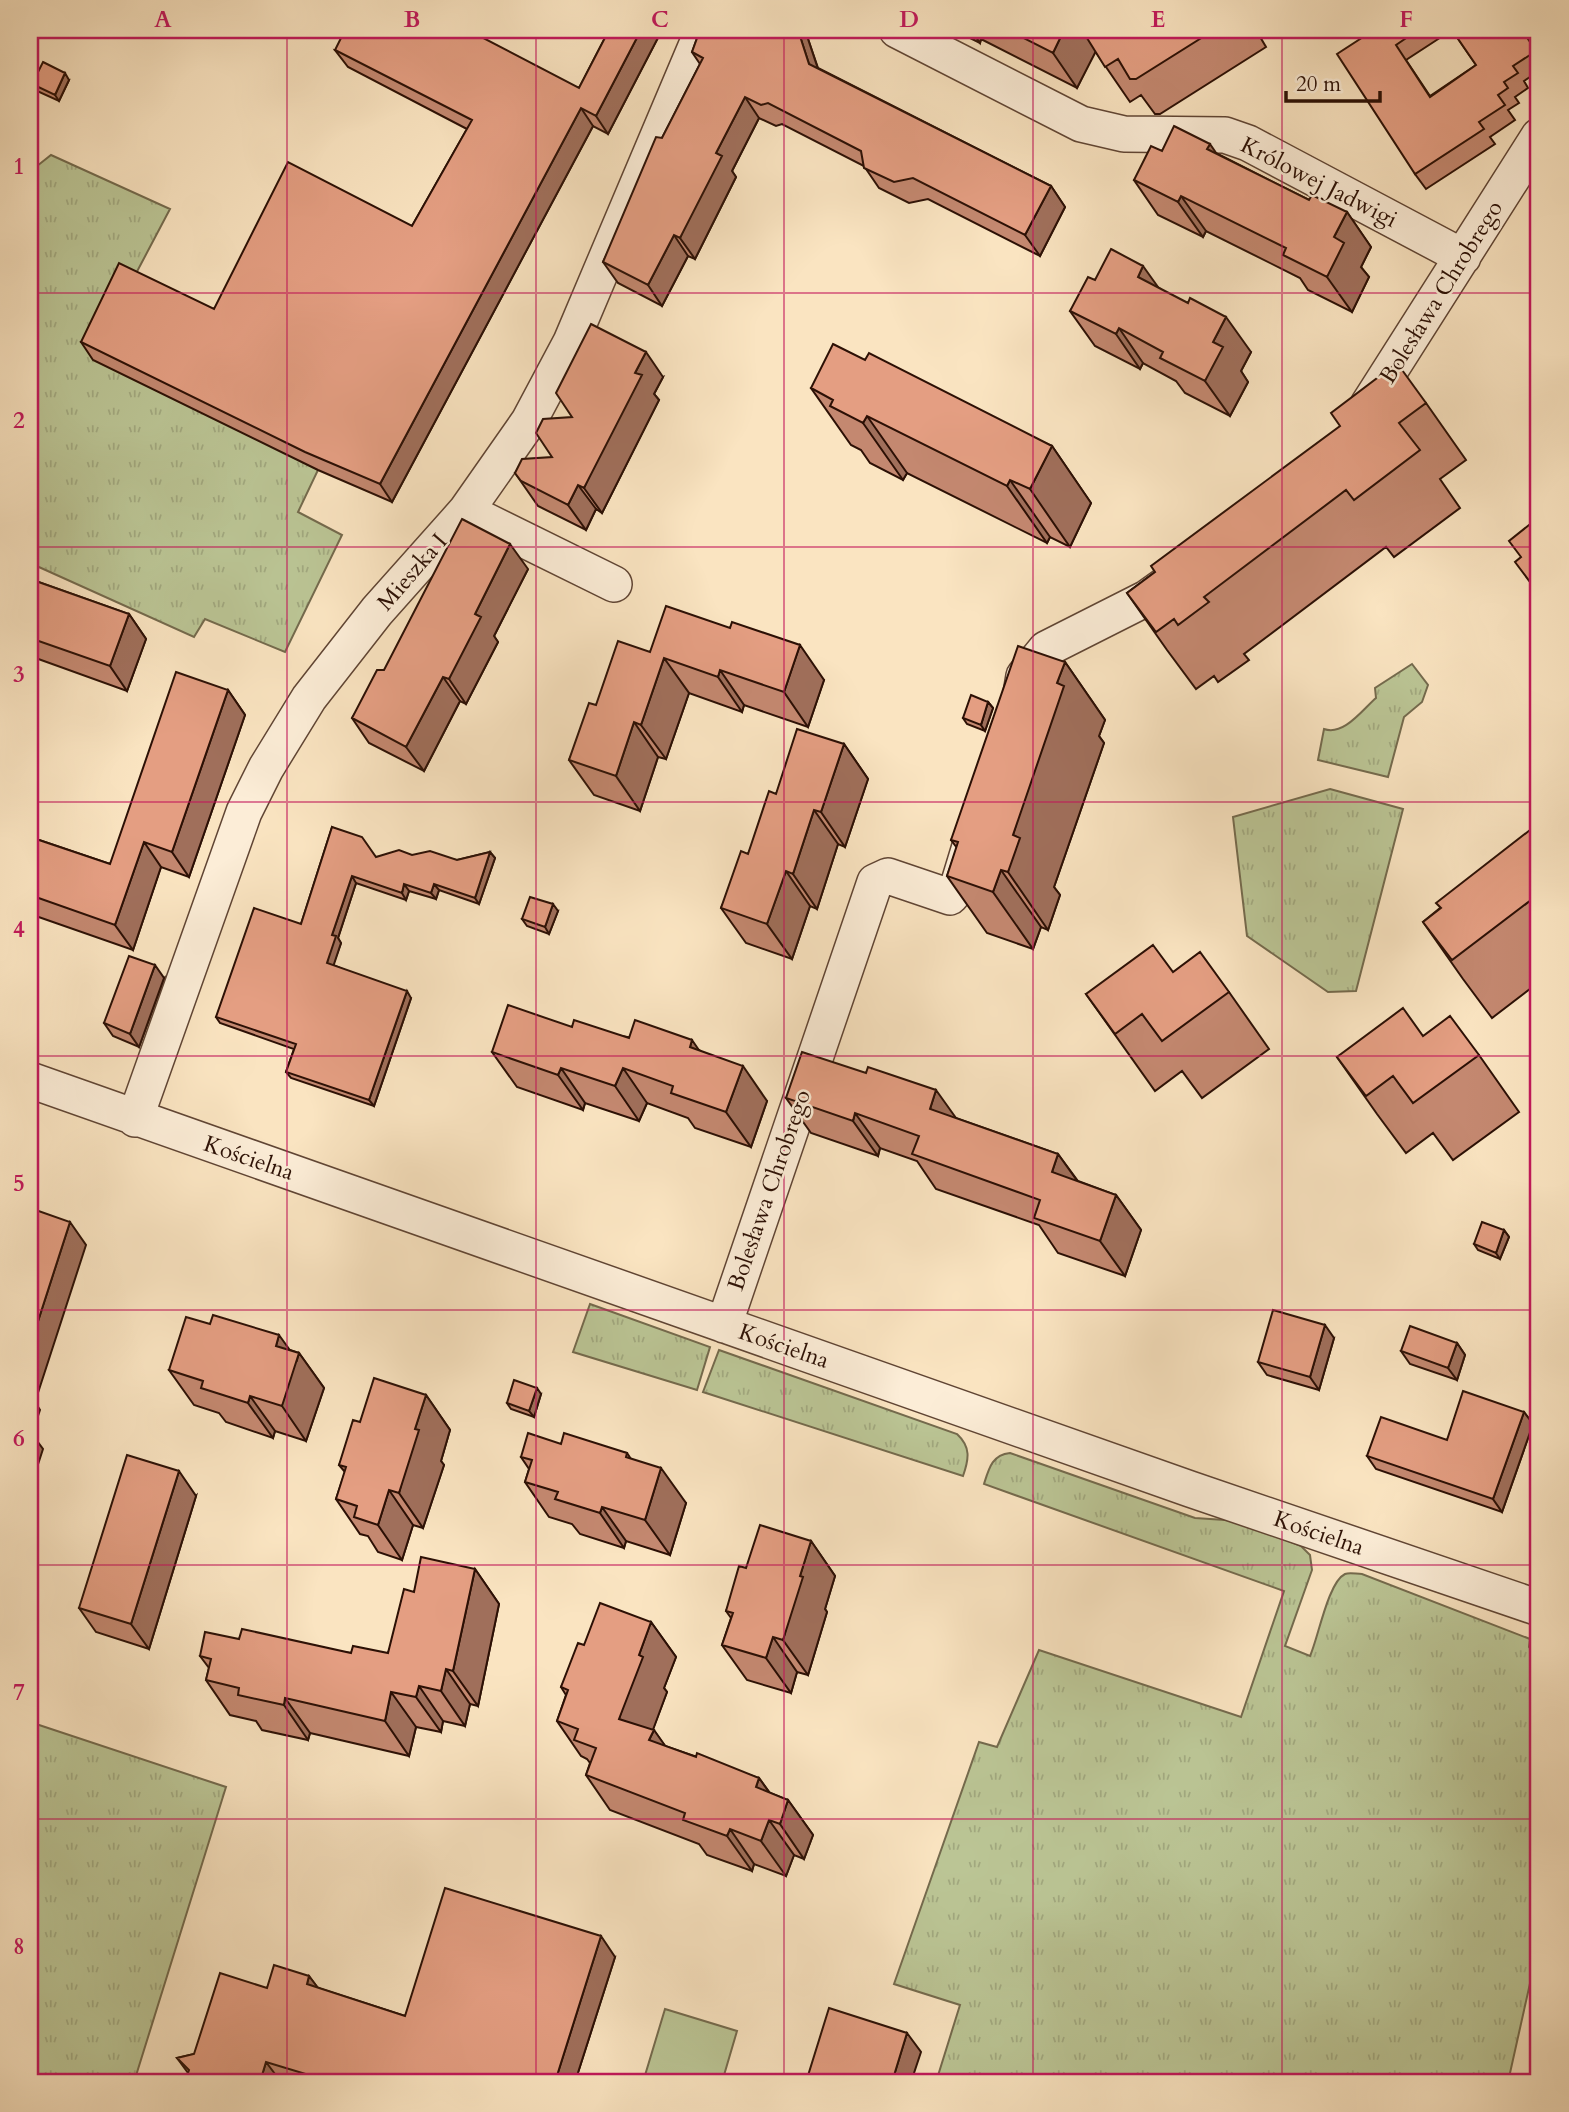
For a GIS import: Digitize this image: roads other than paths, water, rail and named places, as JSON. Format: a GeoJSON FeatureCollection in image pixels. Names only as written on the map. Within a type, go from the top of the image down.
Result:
{"type":"FeatureCollection","features":[{"type":"Feature","properties":{"kind":"street","name":"Mieszka I"},"geometry":{"type":"LineString","coordinates":[[135,1119],[244,812],[266,768],[309,698],[377,611],[466,511],[529,421],[571,342],[703,30]]}},
{"type":"Feature","properties":{"kind":"street","name":"Królowej Jadwigi"},"geometry":{"type":"LineString","coordinates":[[897,30],[1081,124],[1124,134],[1225,135],[1248,143],[1463,257]]}},
{"type":"Feature","properties":{"kind":"street","name":"Bolesława Chrobrego"},"geometry":{"type":"LineString","coordinates":[[1348,432],[1539,136]]}},
{"type":"Feature","properties":{"kind":"street"},"geometry":{"type":"LineString","coordinates":[[466,511],[614,584]]}},
{"type":"Feature","properties":{"kind":"street"},"geometry":{"type":"LineString","coordinates":[[1008,730],[1024,676],[1046,649],[1147,598],[1199,561]]}},
{"type":"Feature","properties":{"kind":"street","name":"Bolesława Chrobrego"},"geometry":{"type":"LineString","coordinates":[[724,1325],[876,882],[888,876],[950,897],[957,889],[982,810]]}},
{"type":"Feature","properties":{"kind":"street","name":"Kościelna"},"geometry":{"type":"LineString","coordinates":[[30,1080],[135,1119],[1539,1608]]}}]}
